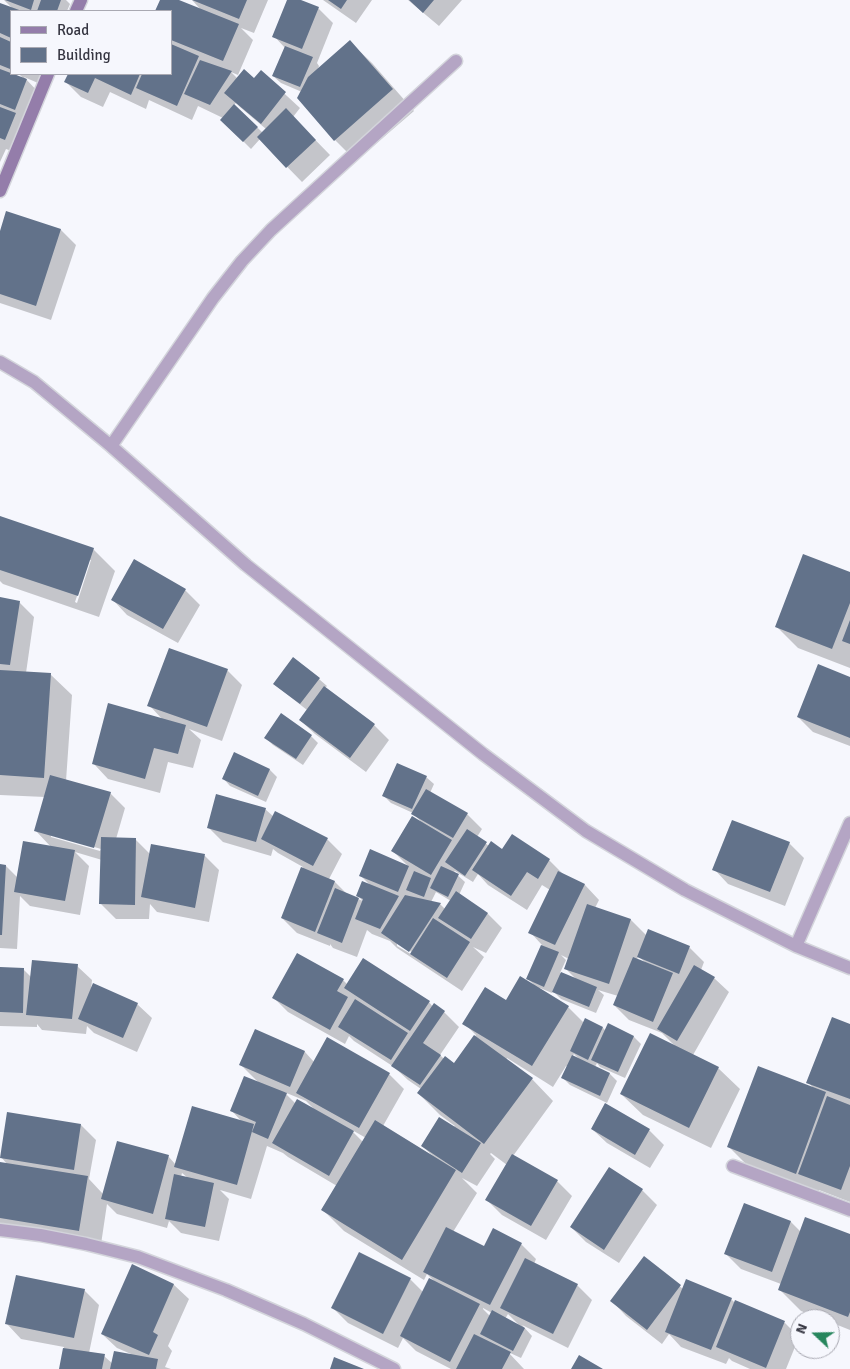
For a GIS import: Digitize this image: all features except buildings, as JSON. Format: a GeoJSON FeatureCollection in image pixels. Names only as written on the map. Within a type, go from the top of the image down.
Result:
{"type":"FeatureCollection","features":[{"type":"Feature","properties":{"kind":"street"},"geometry":{"type":"LineString","coordinates":[[111,446],[213,298],[259,242],[456,61]]}},
{"type":"Feature","properties":{"kind":"street"},"geometry":{"type":"LineString","coordinates":[[0,191],[48,75]]}},
{"type":"Feature","properties":{"kind":"street"},"geometry":{"type":"LineString","coordinates":[[0,362],[34,382],[111,446],[246,566],[483,754],[586,831],[685,890],[796,946],[850,968]]}},
{"type":"Feature","properties":{"kind":"street"},"geometry":{"type":"LineString","coordinates":[[796,946],[850,823]]}},
{"type":"Feature","properties":{"kind":"street"},"geometry":{"type":"LineString","coordinates":[[733,1166],[850,1210]]}},
{"type":"Feature","properties":{"kind":"street"},"geometry":{"type":"LineString","coordinates":[[0,1230],[40,1235],[138,1257],[226,1290],[304,1324],[394,1369]]}}]}
